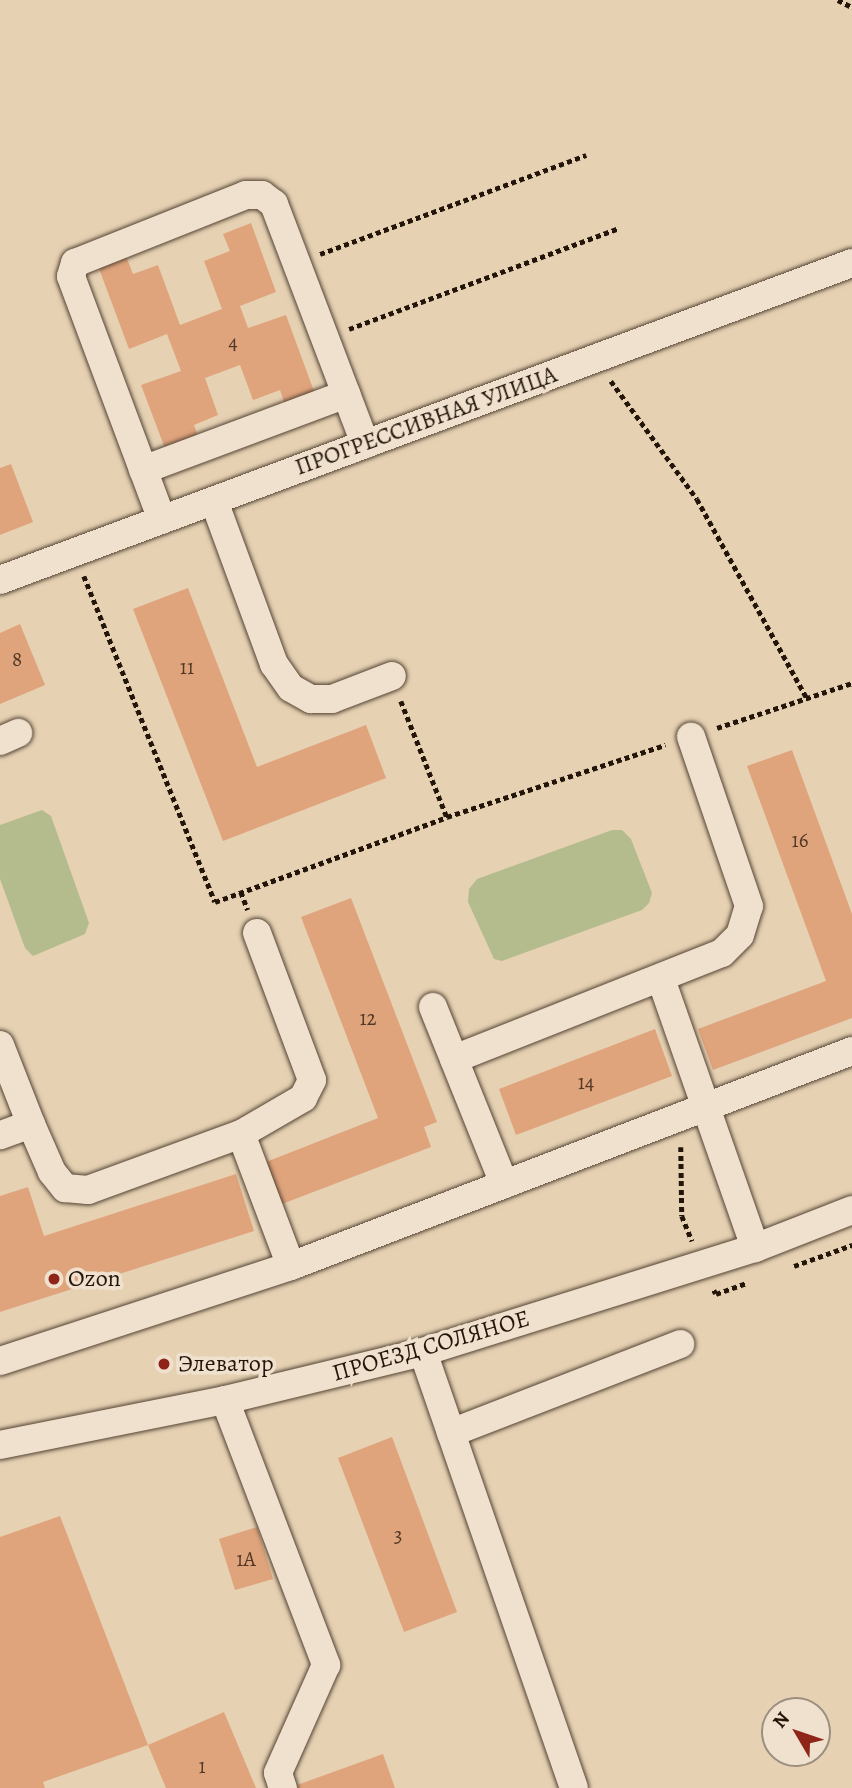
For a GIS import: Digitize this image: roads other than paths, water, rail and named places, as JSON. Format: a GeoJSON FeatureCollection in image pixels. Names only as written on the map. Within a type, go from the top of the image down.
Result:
{"type":"FeatureCollection","features":[{"type":"Feature","properties":{"kind":"street"},"geometry":{"type":"LineString","coordinates":[[162,520],[71,276],[75,263],[85,255],[246,195],[262,195],[274,204],[365,444]]}},
{"type":"Feature","properties":{"kind":"street","name":"ПРОГРЕССИВНАЯ УЛИЦА"},"geometry":{"type":"LineString","coordinates":[[0,580],[852,262]]}},
{"type":"Feature","properties":{"kind":"street"},"geometry":{"type":"LineString","coordinates":[[144,470],[346,394]]}},
{"type":"Feature","properties":{"kind":"street"},"geometry":{"type":"LineString","coordinates":[[214,500],[274,664],[291,688],[311,699],[332,699],[391,676]]}},
{"type":"Feature","properties":{"kind":"street"},"geometry":{"type":"LineString","coordinates":[[454,1059],[722,953],[740,935],[749,906],[691,737]]}},
{"type":"Feature","properties":{"kind":"street"},"geometry":{"type":"LineString","coordinates":[[0,1045],[52,1172],[65,1188],[88,1190],[241,1134],[303,1098],[312,1080],[257,933]]}},
{"type":"Feature","properties":{"kind":"street"},"geometry":{"type":"LineString","coordinates":[[661,979],[755,1248]]}},
{"type":"Feature","properties":{"kind":"street"},"geometry":{"type":"LineString","coordinates":[[433,1007],[504,1184]]}},
{"type":"Feature","properties":{"kind":"street"},"geometry":{"type":"LineString","coordinates":[[0,1361],[291,1266],[852,1051]]}},
{"type":"Feature","properties":{"kind":"street"},"geometry":{"type":"LineString","coordinates":[[0,1135],[31,1124]]}},
{"type":"Feature","properties":{"kind":"street"},"geometry":{"type":"LineString","coordinates":[[241,1134],[291,1266]]}},
{"type":"Feature","properties":{"kind":"street","name":"ПРОЕЗД СОЛЯНОЕ"},"geometry":{"type":"LineString","coordinates":[[0,1445],[225,1400],[424,1352],[755,1248],[852,1210]]}},
{"type":"Feature","properties":{"kind":"street"},"geometry":{"type":"LineString","coordinates":[[451,1433],[680,1344]]}},
{"type":"Feature","properties":{"kind":"street"},"geometry":{"type":"LineString","coordinates":[[424,1352],[573,1788]]}},
{"type":"Feature","properties":{"kind":"street"},"geometry":{"type":"LineString","coordinates":[[225,1400],[326,1665],[278,1773],[283,1788]]}},
{"type":"Feature","properties":{"kind":"place","name":"Ozon"},"geometry":{"type":"Point","coordinates":[54,1279]}},
{"type":"Feature","properties":{"kind":"place","name":"Элеватор"},"geometry":{"type":"Point","coordinates":[164,1364]}}]}
